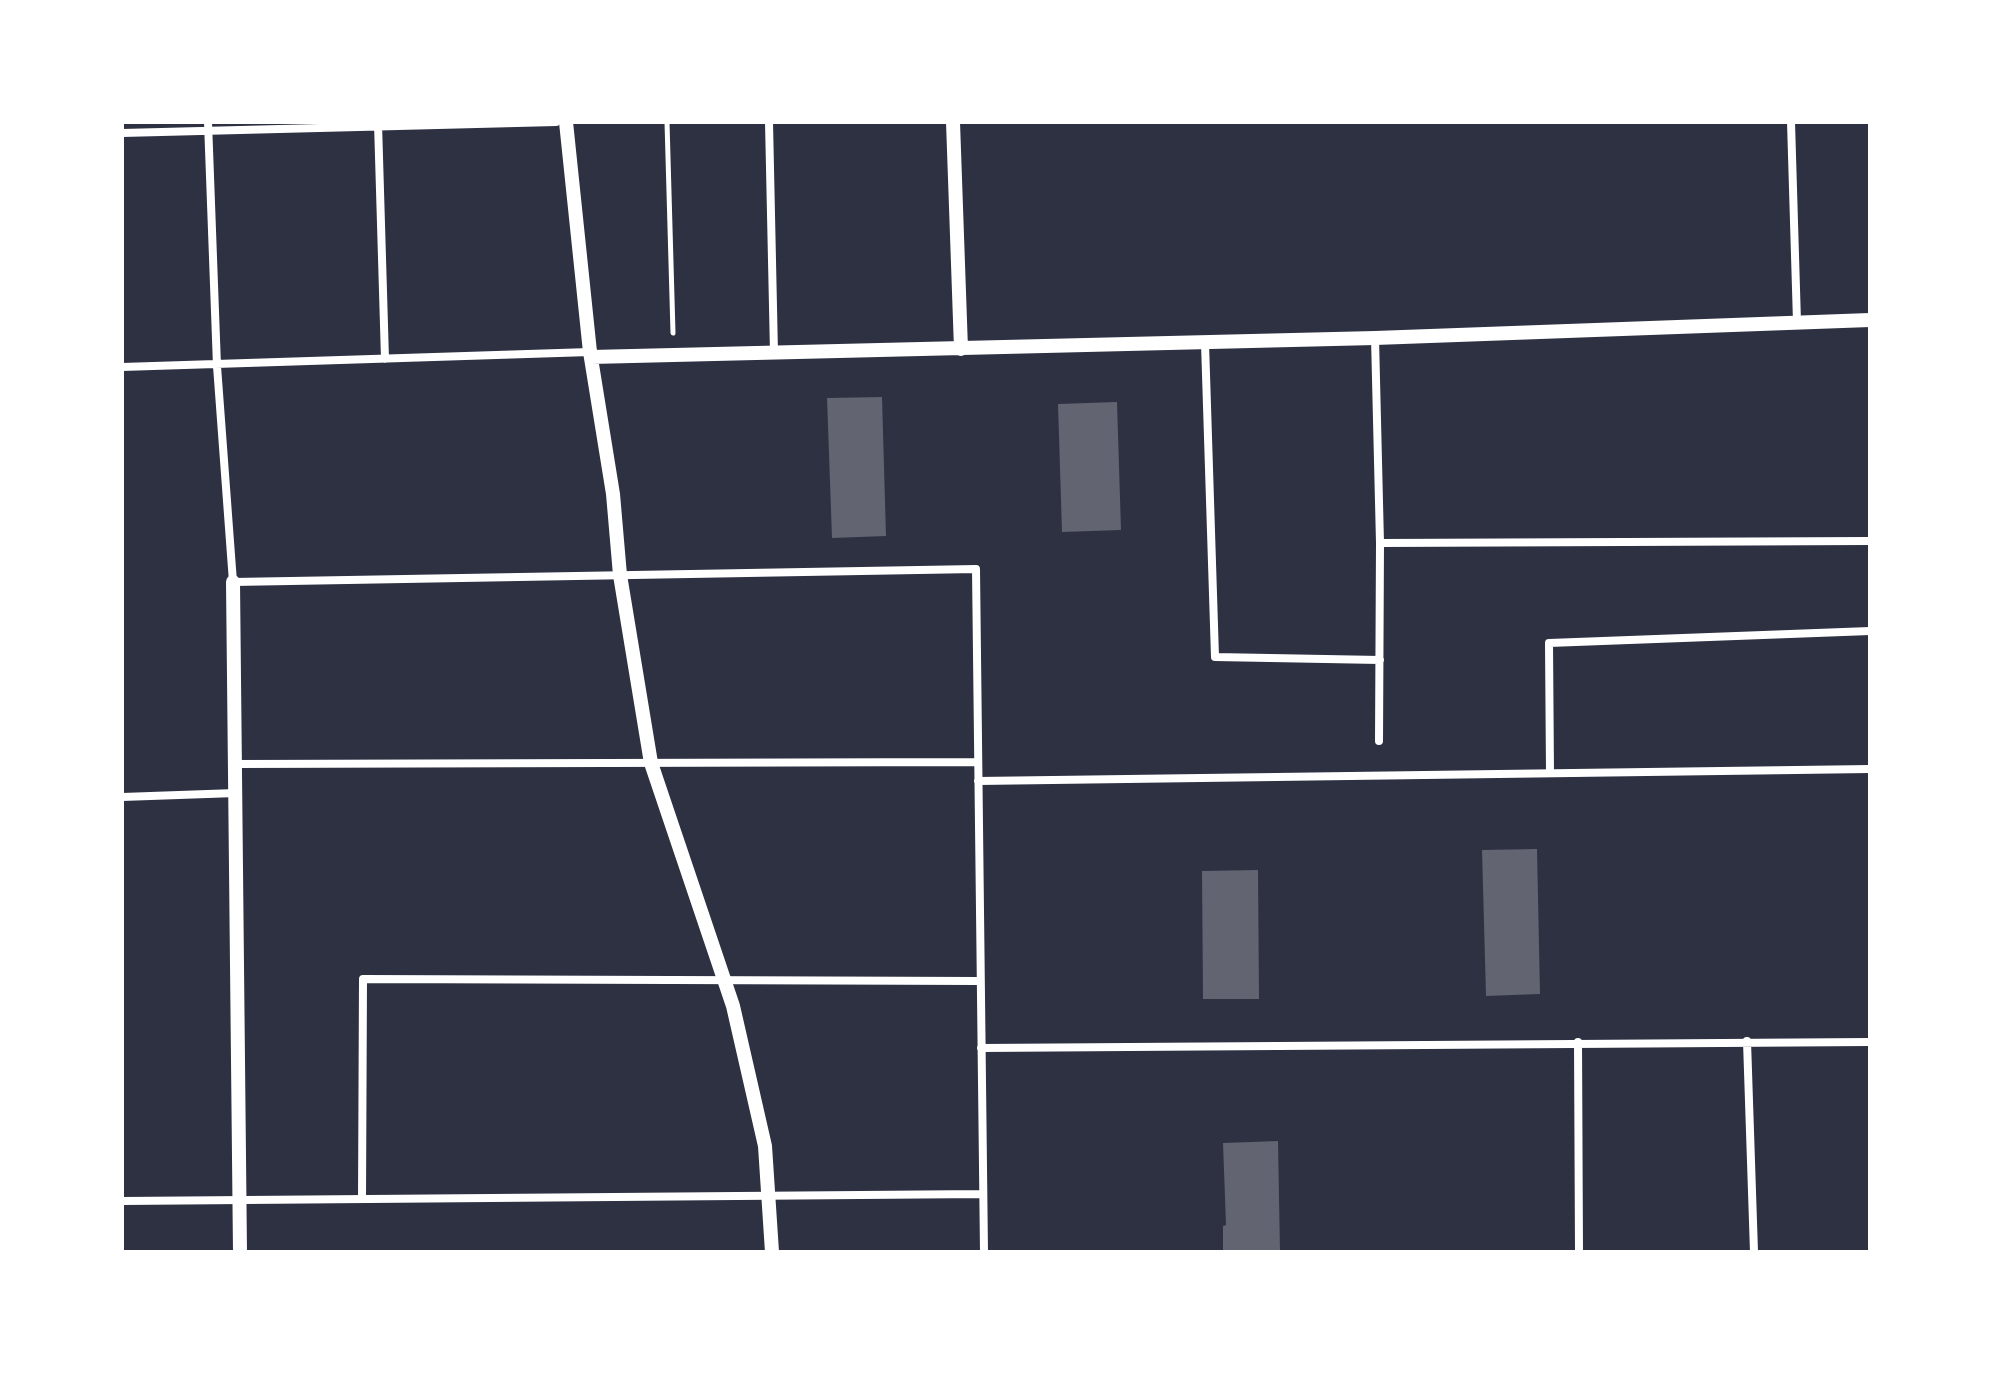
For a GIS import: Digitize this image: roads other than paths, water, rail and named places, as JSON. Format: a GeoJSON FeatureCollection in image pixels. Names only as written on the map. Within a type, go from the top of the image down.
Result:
{"type":"FeatureCollection","features":[{"type":"Feature","properties":{"kind":"street"},"geometry":{"type":"LineString","coordinates":[[122,133],[208,126],[556,122]]}},
{"type":"Feature","properties":{"kind":"street"},"geometry":{"type":"LineString","coordinates":[[566,122],[591,354],[613,494],[620,575],[651,763],[724,980],[765,1146],[772,1252]]}},
{"type":"Feature","properties":{"kind":"street"},"geometry":{"type":"LineString","coordinates":[[769,122],[774,354]]}},
{"type":"Feature","properties":{"kind":"street"},"geometry":{"type":"LineString","coordinates":[[953,122],[961,349]]}},
{"type":"Feature","properties":{"kind":"street"},"geometry":{"type":"LineString","coordinates":[[1791,122],[1797,322]]}},
{"type":"Feature","properties":{"kind":"street"},"geometry":{"type":"LineString","coordinates":[[378,124],[385,359]]}},
{"type":"Feature","properties":{"kind":"street"},"geometry":{"type":"LineString","coordinates":[[208,126],[217,366],[233,582],[240,1252]]}},
{"type":"Feature","properties":{"kind":"street"},"geometry":{"type":"LineString","coordinates":[[122,367],[591,354],[774,354],[1205,343],[1870,320]]}},
{"type":"Feature","properties":{"kind":"street"},"geometry":{"type":"LineString","coordinates":[[1375,338],[1380,543],[1379,741]]}},
{"type":"Feature","properties":{"kind":"street"},"geometry":{"type":"LineString","coordinates":[[1205,343],[1215,657],[1380,660]]}},
{"type":"Feature","properties":{"kind":"street"},"geometry":{"type":"LineString","coordinates":[[1380,543],[1870,541]]}},
{"type":"Feature","properties":{"kind":"street"},"geometry":{"type":"LineString","coordinates":[[233,582],[976,569],[984,1252]]}},
{"type":"Feature","properties":{"kind":"street"},"geometry":{"type":"LineString","coordinates":[[1550,773],[1549,643],[1870,631]]}},
{"type":"Feature","properties":{"kind":"street"},"geometry":{"type":"LineString","coordinates":[[235,764],[977,762]]}},
{"type":"Feature","properties":{"kind":"street"},"geometry":{"type":"LineString","coordinates":[[978,781],[1870,769]]}},
{"type":"Feature","properties":{"kind":"street"},"geometry":{"type":"LineString","coordinates":[[122,797],[236,793]]}},
{"type":"Feature","properties":{"kind":"street"},"geometry":{"type":"LineString","coordinates":[[362,1199],[363,979],[980,981]]}},
{"type":"Feature","properties":{"kind":"street"},"geometry":{"type":"LineString","coordinates":[[1747,1041],[1754,1252]]}},
{"type":"Feature","properties":{"kind":"street"},"geometry":{"type":"LineString","coordinates":[[1578,1042],[1579,1252]]}},
{"type":"Feature","properties":{"kind":"street"},"geometry":{"type":"LineString","coordinates":[[981,1048],[1870,1042]]}},
{"type":"Feature","properties":{"kind":"street"},"geometry":{"type":"LineString","coordinates":[[122,1201],[983,1194]]}}]}
